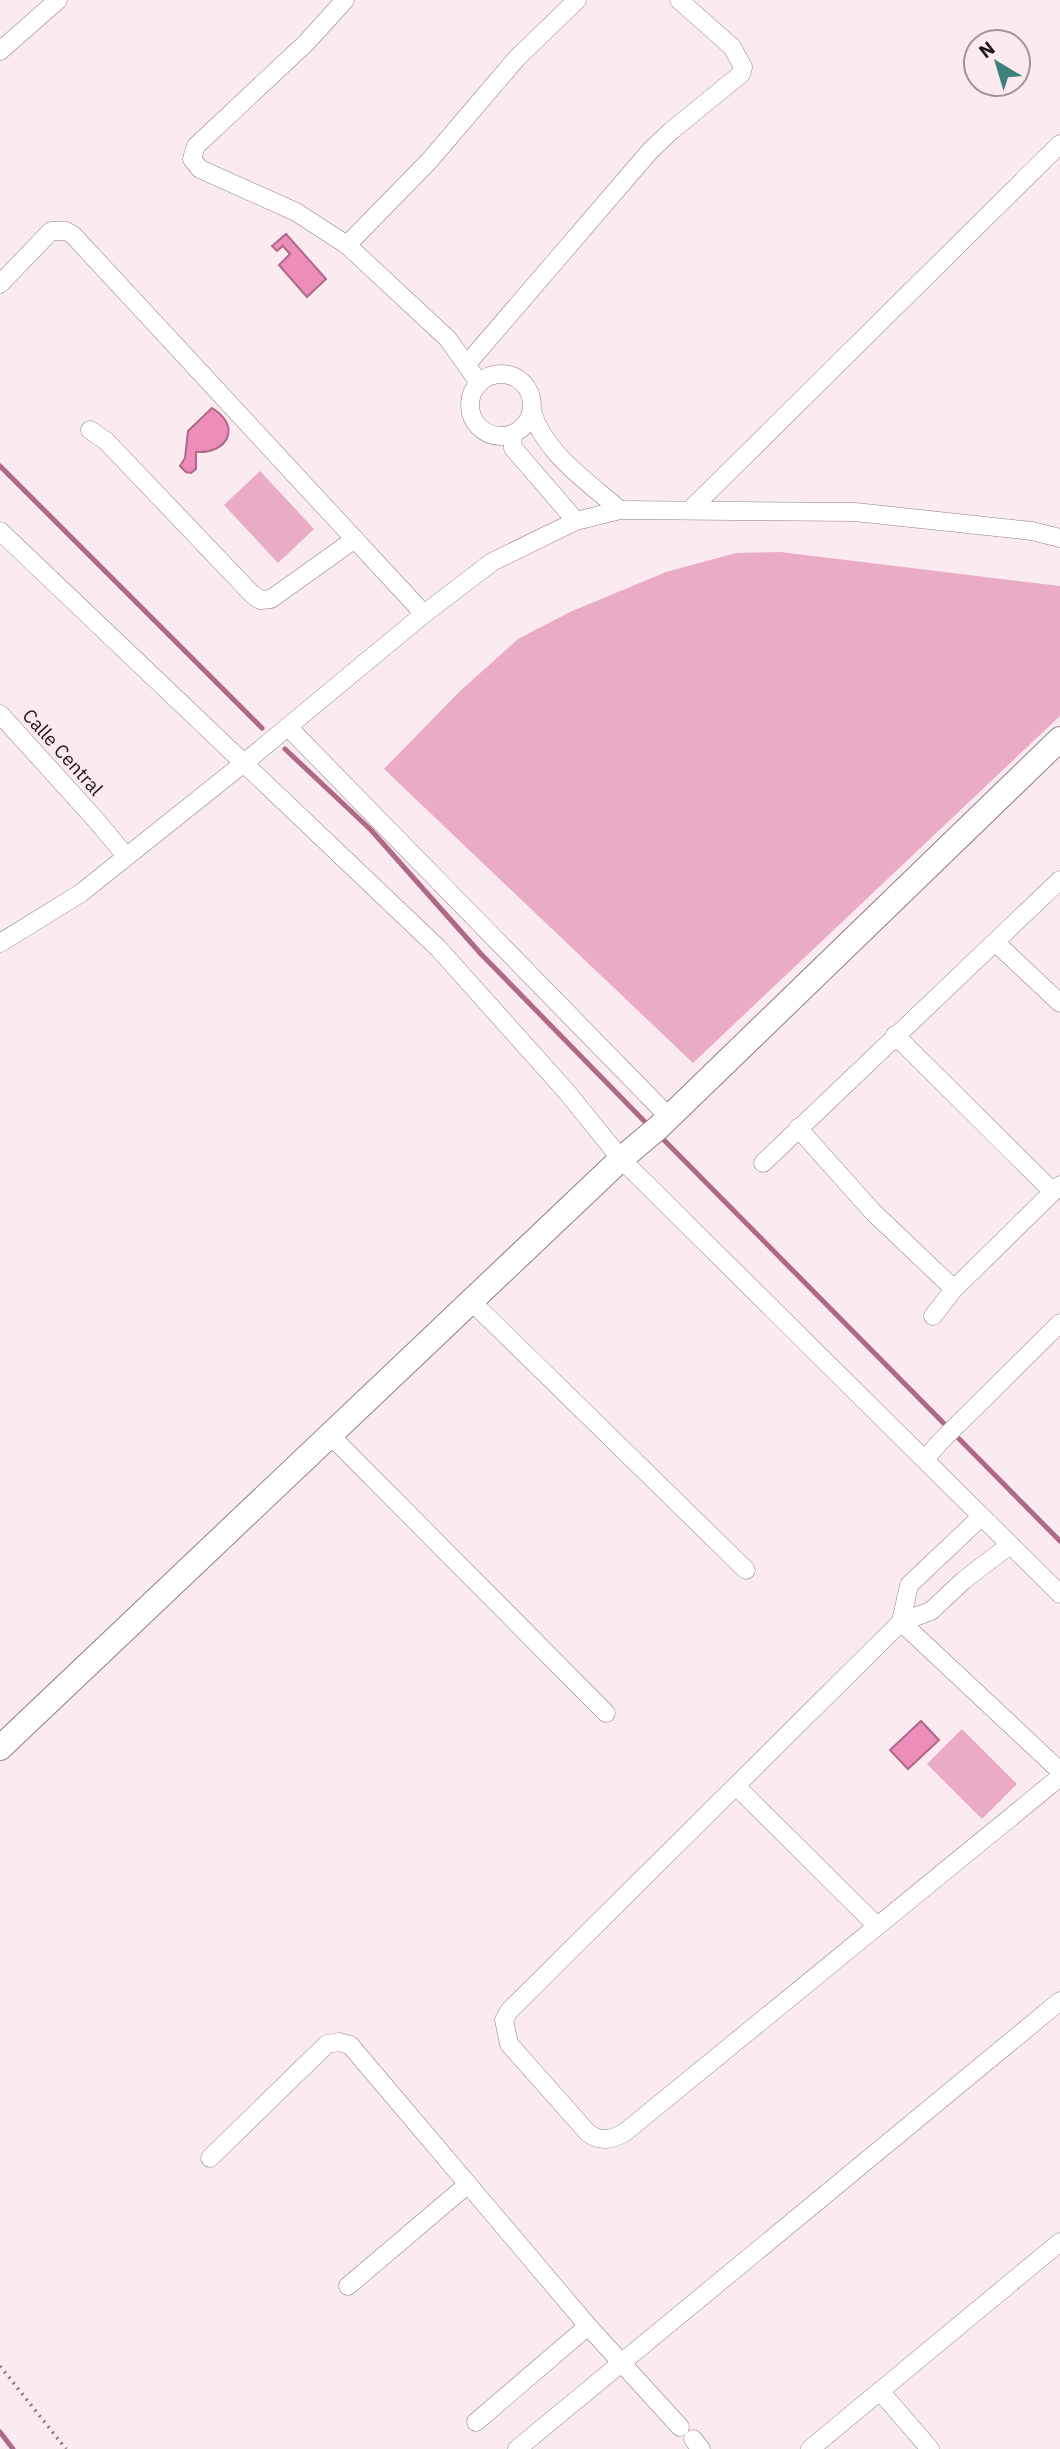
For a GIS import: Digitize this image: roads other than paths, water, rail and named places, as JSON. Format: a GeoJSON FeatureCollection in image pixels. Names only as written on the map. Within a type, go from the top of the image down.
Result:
{"type":"FeatureCollection","features":[{"type":"Feature","properties":{"kind":"street"},"geometry":{"type":"LineString","coordinates":[[0,51],[58,0]]}},
{"type":"Feature","properties":{"kind":"street"},"geometry":{"type":"LineString","coordinates":[[345,0],[306,43],[195,146],[192,159],[200,169],[296,212],[347,246],[449,339],[479,383]]}},
{"type":"Feature","properties":{"kind":"street"},"geometry":{"type":"LineString","coordinates":[[347,246],[430,160],[517,58],[577,0]]}},
{"type":"Feature","properties":{"kind":"street"},"geometry":{"type":"LineString","coordinates":[[467,364],[650,151],[741,74],[743,67],[732,47],[680,0]]}},
{"type":"Feature","properties":{"kind":"street"},"geometry":{"type":"LineString","coordinates":[[691,509],[1060,145]]}},
{"type":"Feature","properties":{"kind":"street"},"geometry":{"type":"LineString","coordinates":[[0,284],[51,231],[66,231],[73,235],[424,614]]}},
{"type":"Feature","properties":{"kind":"street"},"geometry":{"type":"LineString","coordinates":[[531,411],[527,421],[512,434],[491,434],[475,422],[471,402],[479,383],[496,375],[516,378],[529,392],[537,430],[563,460],[620,510]]}},
{"type":"Feature","properties":{"kind":"street"},"geometry":{"type":"LineString","coordinates":[[90,430],[106,441],[251,594],[260,600],[271,599],[355,539]]}},
{"type":"Feature","properties":{"kind":"street"},"geometry":{"type":"LineString","coordinates":[[512,434],[513,448],[576,521]]}},
{"type":"Feature","properties":{"kind":"street"},"geometry":{"type":"LineString","coordinates":[[541,480],[563,460]]}},
{"type":"Feature","properties":{"kind":"street"},"geometry":{"type":"LineString","coordinates":[[0,943],[81,893],[424,614],[492,562],[576,521],[620,510],[855,512],[1032,531],[1060,538]]}},
{"type":"Feature","properties":{"kind":"street"},"geometry":{"type":"LineString","coordinates":[[0,531],[438,948],[566,1090],[621,1159],[1060,1594]]}},
{"type":"Feature","properties":{"kind":"street","name":"Calle Central"},"geometry":{"type":"LineString","coordinates":[[0,714],[126,856]]}},
{"type":"Feature","properties":{"kind":"street"},"geometry":{"type":"LineString","coordinates":[[288,727],[656,1129]]}},
{"type":"Feature","properties":{"kind":"street"},"geometry":{"type":"LineString","coordinates":[[0,1748],[621,1159],[656,1129],[1060,739]]}},
{"type":"Feature","properties":{"kind":"street"},"geometry":{"type":"LineString","coordinates":[[763,1163],[1060,880]]}},
{"type":"Feature","properties":{"kind":"street"},"geometry":{"type":"LineString","coordinates":[[996,943],[1060,1003]]}},
{"type":"Feature","properties":{"kind":"street"},"geometry":{"type":"LineString","coordinates":[[895,1035],[1056,1189],[954,1289],[933,1316]]}},
{"type":"Feature","properties":{"kind":"street"},"geometry":{"type":"LineString","coordinates":[[798,1128],[873,1212],[954,1289]]}},
{"type":"Feature","properties":{"kind":"street"},"geometry":{"type":"LineString","coordinates":[[472,1302],[746,1570]]}},
{"type":"Feature","properties":{"kind":"street"},"geometry":{"type":"LineString","coordinates":[[925,1459],[1060,1323]]}},
{"type":"Feature","properties":{"kind":"street"},"geometry":{"type":"LineString","coordinates":[[331,1436],[606,1713]]}},
{"type":"Feature","properties":{"kind":"street"},"geometry":{"type":"LineString","coordinates":[[901,1622],[909,1585],[981,1517]]}},
{"type":"Feature","properties":{"kind":"street"},"geometry":{"type":"LineString","coordinates":[[1010,1545],[964,1580],[931,1611],[901,1622],[509,2011],[498,2017],[509,2044],[588,2133],[596,2138],[615,2138],[635,2125],[1060,1777]]}},
{"type":"Feature","properties":{"kind":"street"},"geometry":{"type":"LineString","coordinates":[[901,1622],[1060,1771]]}},
{"type":"Feature","properties":{"kind":"street"},"geometry":{"type":"LineString","coordinates":[[736,1786],[877,1926]]}},
{"type":"Feature","properties":{"kind":"street"},"geometry":{"type":"LineString","coordinates":[[517,2449],[1060,2001]]}},
{"type":"Feature","properties":{"kind":"street"},"geometry":{"type":"LineString","coordinates":[[210,2158],[327,2044],[339,2042],[350,2045],[588,2326],[692,2439]]}},
{"type":"Feature","properties":{"kind":"street"},"geometry":{"type":"LineString","coordinates":[[348,2286],[467,2185]]}},
{"type":"Feature","properties":{"kind":"street"},"geometry":{"type":"LineString","coordinates":[[810,2449],[1060,2242]]}},
{"type":"Feature","properties":{"kind":"street"},"geometry":{"type":"LineString","coordinates":[[476,2422],[588,2326]]}},
{"type":"Feature","properties":{"kind":"street"},"geometry":{"type":"LineString","coordinates":[[880,2391],[930,2449]]}},
{"type":"Feature","properties":{"kind":"waterway"},"geometry":{"type":"LineString","coordinates":[[0,466],[262,728]]}},
{"type":"Feature","properties":{"kind":"waterway"},"geometry":{"type":"LineString","coordinates":[[285,749],[371,830],[481,954],[649,1126]]}},
{"type":"Feature","properties":{"kind":"waterway"},"geometry":{"type":"LineString","coordinates":[[659,1135],[1060,1541]]}},
{"type":"Feature","properties":{"kind":"waterway"},"geometry":{"type":"LineString","coordinates":[[0,2432],[13,2449]]}}]}
